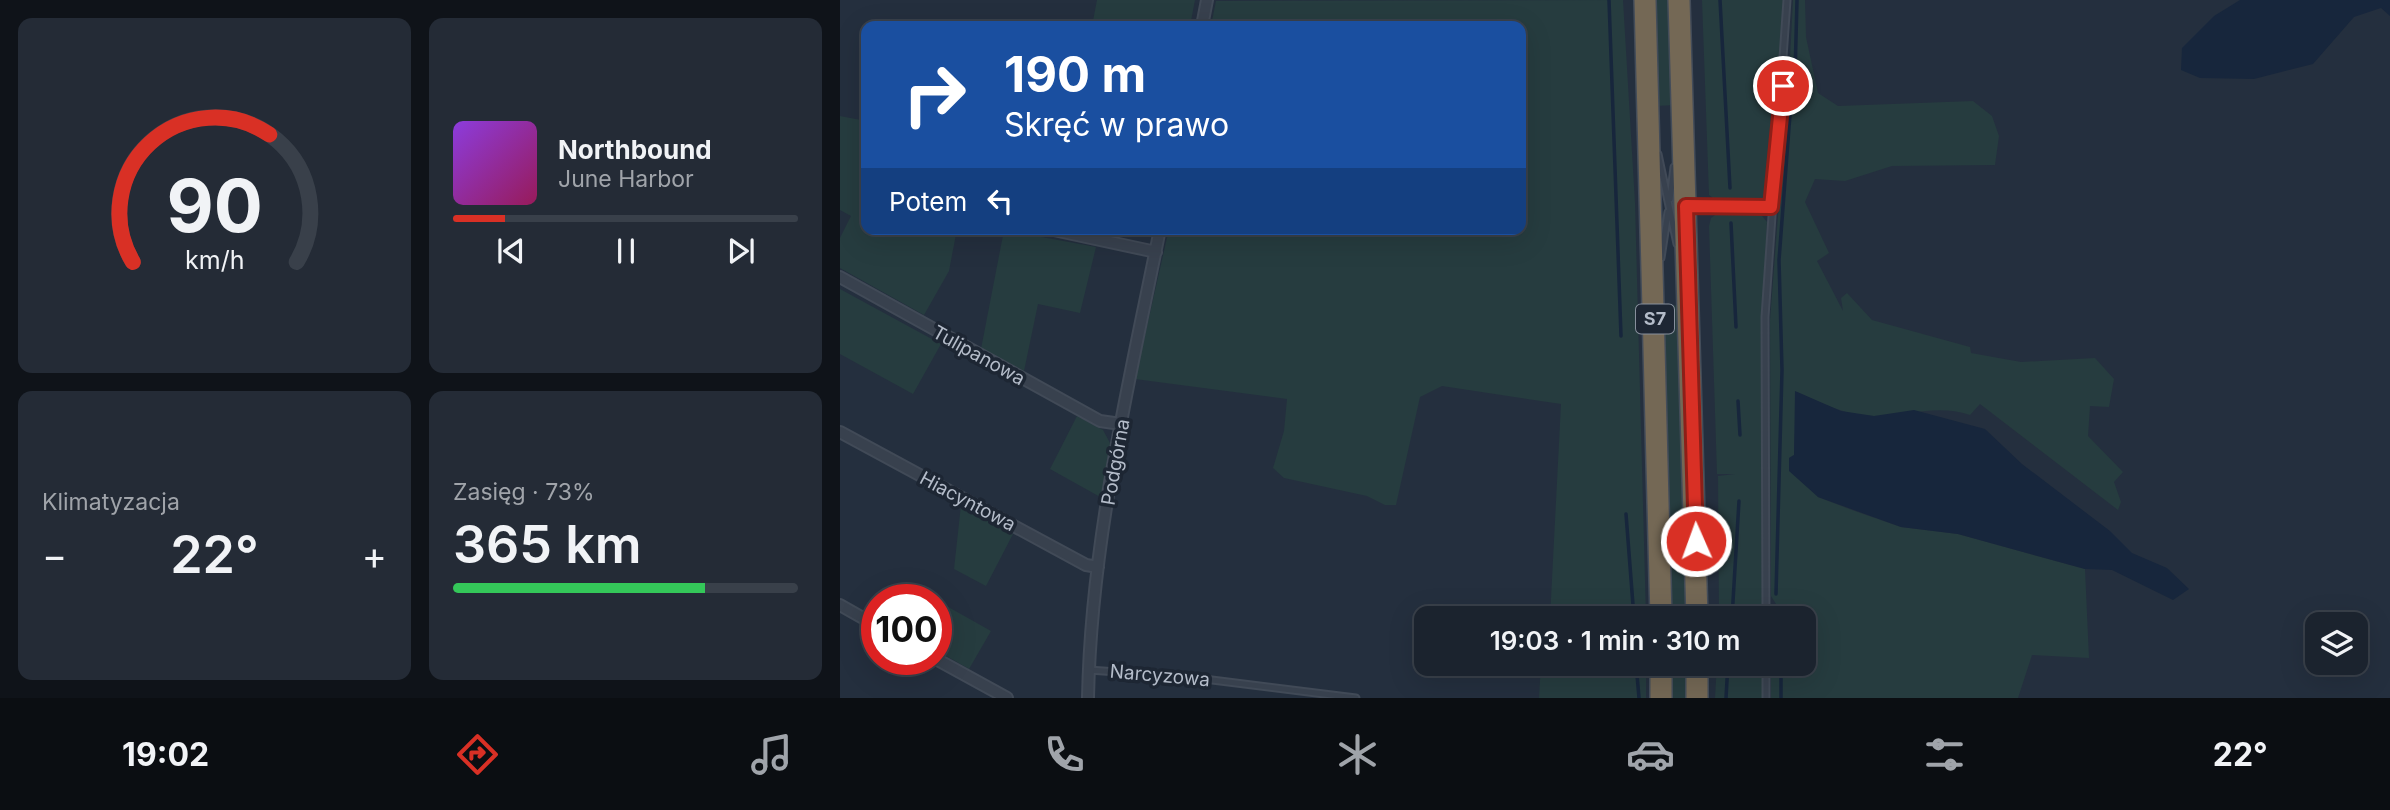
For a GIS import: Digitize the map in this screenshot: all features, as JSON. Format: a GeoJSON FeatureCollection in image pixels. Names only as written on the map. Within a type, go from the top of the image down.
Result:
{"type":"FeatureCollection","features":[{"type":"Feature","properties":{"kind":"highway","name":"S7"},"geometry":{"type":"LineString","coordinates":[[1645,0],[1661,606]]}},
{"type":"Feature","properties":{"kind":"highway","name":"S7"},"geometry":{"type":"LineString","coordinates":[[1679,0],[1683,105],[1677,206],[1690,305],[1697,606]]}},
{"type":"Feature","properties":{"kind":"highway"},"geometry":{"type":"LineString","coordinates":[[1661,676],[1661,698]]}},
{"type":"Feature","properties":{"kind":"highway"},"geometry":{"type":"LineString","coordinates":[[1697,676],[1697,698]]}},
{"type":"Feature","properties":{"kind":"street"},"geometry":{"type":"LineString","coordinates":[[1203,21],[1207,0]]}},
{"type":"Feature","properties":{"kind":"street"},"geometry":{"type":"LineString","coordinates":[[1077,235],[1156,252]]}},
{"type":"Feature","properties":{"kind":"street","name":"Podgórna"},"geometry":{"type":"LineString","coordinates":[[1088,698],[1098,567],[1121,424],[1159,235]]}},
{"type":"Feature","properties":{"kind":"street","name":"Tulipanowa"},"geometry":{"type":"LineString","coordinates":[[840,276],[981,358],[1100,421],[1121,424]]}},
{"type":"Feature","properties":{"kind":"street","name":"Hiacyntowa"},"geometry":{"type":"LineString","coordinates":[[840,432],[1086,565],[1098,567]]}},
{"type":"Feature","properties":{"kind":"street"},"geometry":{"type":"LineString","coordinates":[[840,605],[861,617]]}},
{"type":"Feature","properties":{"kind":"street"},"geometry":{"type":"LineString","coordinates":[[952,668],[1007,698]]}},
{"type":"Feature","properties":{"kind":"lane"},"geometry":{"type":"LineString","coordinates":[[1766,606],[1765,317],[1771,207],[1787,34],[1787,0]]}},
{"type":"Feature","properties":{"kind":"lane"},"geometry":{"type":"LineString","coordinates":[[1648,106],[1677,206],[1655,306]]}},
{"type":"Feature","properties":{"kind":"lane"},"geometry":{"type":"LineString","coordinates":[[1677,206],[1771,207]]}},
{"type":"Feature","properties":{"kind":"lane","name":"Narcyzowa"},"geometry":{"type":"LineString","coordinates":[[1089,670],[1188,677],[1356,698]]}},
{"type":"Feature","properties":{"kind":"lane"},"geometry":{"type":"LineString","coordinates":[[1766,676],[1766,698]]}},
{"type":"Feature","properties":{"kind":"green space"},"geometry":{"type":"Polygon","coordinates":[[[1097,0],[1195,0],[1191,21],[1093,21],[1097,0]]]}},
{"type":"Feature","properties":{"kind":"green space"},"geometry":{"type":"Polygon","coordinates":[[[1623,0],[1635,203],[1646,606],[1551,606],[1561,404],[1442,386],[1420,397],[1396,505],[1385,505],[1367,496],[1284,478],[1273,468],[1284,431],[1287,399],[1135,379],[1168,235],[1526,235],[1526,21],[1212,21],[1216,1],[1623,0]]]}},
{"type":"Feature","properties":{"kind":"green space"},"geometry":{"type":"Polygon","coordinates":[[[1652,0],[1672,0],[1676,105],[1655,106],[1652,0]]]}},
{"type":"Feature","properties":{"kind":"green space"},"geometry":{"type":"Polygon","coordinates":[[[1702,0],[1784,0],[1769,193],[1763,200],[1718,202],[1709,195],[1702,0]]]}},
{"type":"Feature","properties":{"kind":"green space"},"geometry":{"type":"Polygon","coordinates":[[[1793,0],[1805,0],[1806,37],[1818,93],[1838,106],[1973,101],[1992,116],[1999,136],[1995,165],[1892,166],[1845,181],[1815,179],[1805,202],[1829,253],[1817,261],[1843,311],[1841,298],[1847,293],[1872,320],[1970,347],[1971,353],[2021,362],[2095,358],[2114,379],[2109,407],[2090,406],[2088,436],[2123,472],[2114,482],[2121,502],[2118,510],[1980,404],[1970,415],[1934,410],[1874,416],[1834,408],[1797,392],[1794,455],[1789,458],[1818,497],[1901,527],[1958,534],[2085,569],[2089,658],[2032,655],[2018,698],[1771,698],[1771,676],[1816,676],[1816,606],[1776,604],[1771,596],[1770,320],[1787,99],[1793,91],[1807,92],[1808,86],[1795,84],[1789,78],[1793,0]]]}},
{"type":"Feature","properties":{"kind":"green space"},"geometry":{"type":"Polygon","coordinates":[[[840,116],[861,120],[861,235],[956,235],[949,271],[924,315],[840,268],[840,238],[851,216],[840,210],[840,116]]]}},
{"type":"Feature","properties":{"kind":"green space"},"geometry":{"type":"Polygon","coordinates":[[[1719,212],[1759,212],[1767,222],[1761,344],[1762,606],[1719,606],[1718,476],[1735,474],[1717,474],[1709,226],[1711,218],[1719,212]]]}},
{"type":"Feature","properties":{"kind":"green space"},"geometry":{"type":"Polygon","coordinates":[[[1003,235],[1031,235],[1096,247],[1080,313],[1038,304],[1024,371],[981,349],[1003,235]]]}},
{"type":"Feature","properties":{"kind":"green space"},"geometry":{"type":"Polygon","coordinates":[[[840,289],[941,344],[913,394],[840,354],[840,289]]]}},
{"type":"Feature","properties":{"kind":"green space"},"geometry":{"type":"Polygon","coordinates":[[[1683,305],[1690,606],[1670,606],[1662,306],[1683,305]]]}},
{"type":"Feature","properties":{"kind":"green space"},"geometry":{"type":"Polygon","coordinates":[[[1077,416],[1103,430],[1110,443],[1102,498],[1050,469],[1077,416]]]}},
{"type":"Feature","properties":{"kind":"green space"},"geometry":{"type":"Polygon","coordinates":[[[961,505],[1013,534],[986,586],[954,569],[961,505]]]}},
{"type":"Feature","properties":{"kind":"green space"},"geometry":{"type":"Polygon","coordinates":[[[952,609],[991,631],[969,669],[952,659],[952,609]]]}},
{"type":"Feature","properties":{"kind":"green space"},"geometry":{"type":"Polygon","coordinates":[[[1540,676],[1646,676],[1646,698],[1539,698],[1540,676]]]}},
{"type":"Feature","properties":{"kind":"green space"},"geometry":{"type":"Polygon","coordinates":[[[1670,676],[1690,676],[1690,698],[1670,698],[1670,676]]]}},
{"type":"Feature","properties":{"kind":"green space"},"geometry":{"type":"Polygon","coordinates":[[[1716,676],[1762,676],[1762,698],[1715,698],[1716,676]]]}},
{"type":"Feature","properties":{"kind":"water"},"geometry":{"type":"Polygon","coordinates":[[[2240,0],[2390,0],[2390,16],[2381,8],[2354,17],[2313,64],[2254,79],[2200,78],[2181,70],[2182,48],[2214,16],[2240,0]]]}},
{"type":"Feature","properties":{"kind":"water"},"geometry":{"type":"Polygon","coordinates":[[[1795,391],[1841,411],[1874,416],[1914,410],[1985,429],[2022,464],[2110,531],[2132,553],[2167,568],[2189,589],[2173,600],[2112,570],[2085,569],[1958,534],[1901,527],[1818,497],[1789,471],[1789,458],[1794,455],[1795,391]]]}},
{"type":"Feature","properties":{"kind":"waterway"},"geometry":{"type":"LineString","coordinates":[[1609,0],[1621,336]]}},
{"type":"Feature","properties":{"kind":"waterway"},"geometry":{"type":"LineString","coordinates":[[1720,0],[1730,188]]}},
{"type":"Feature","properties":{"kind":"waterway"},"geometry":{"type":"LineString","coordinates":[[1795,76],[1797,0]]}},
{"type":"Feature","properties":{"kind":"waterway"},"geometry":{"type":"LineString","coordinates":[[1776,594],[1782,370],[1779,260],[1791,101]]}},
{"type":"Feature","properties":{"kind":"waterway"},"geometry":{"type":"LineString","coordinates":[[1731,223],[1736,327]]}},
{"type":"Feature","properties":{"kind":"waterway"},"geometry":{"type":"LineString","coordinates":[[1738,401],[1740,435]]}},
{"type":"Feature","properties":{"kind":"waterway"},"geometry":{"type":"LineString","coordinates":[[1733,606],[1739,501]]}},
{"type":"Feature","properties":{"kind":"waterway"},"geometry":{"type":"LineString","coordinates":[[1626,514],[1633,606]]}},
{"type":"Feature","properties":{"kind":"waterway"},"geometry":{"type":"LineString","coordinates":[[1637,676],[1639,698]]}},
{"type":"Feature","properties":{"kind":"waterway"},"geometry":{"type":"LineString","coordinates":[[1726,698],[1727,676]]}},
{"type":"Feature","properties":{"kind":"waterway"},"geometry":{"type":"LineString","coordinates":[[1781,676],[1781,698]]}},
{"type":"Feature","properties":{"kind":"route"},"geometry":{"type":"LineString","coordinates":[[1696,541],[1686,206],[1771,207],[1783,86]]}}]}
